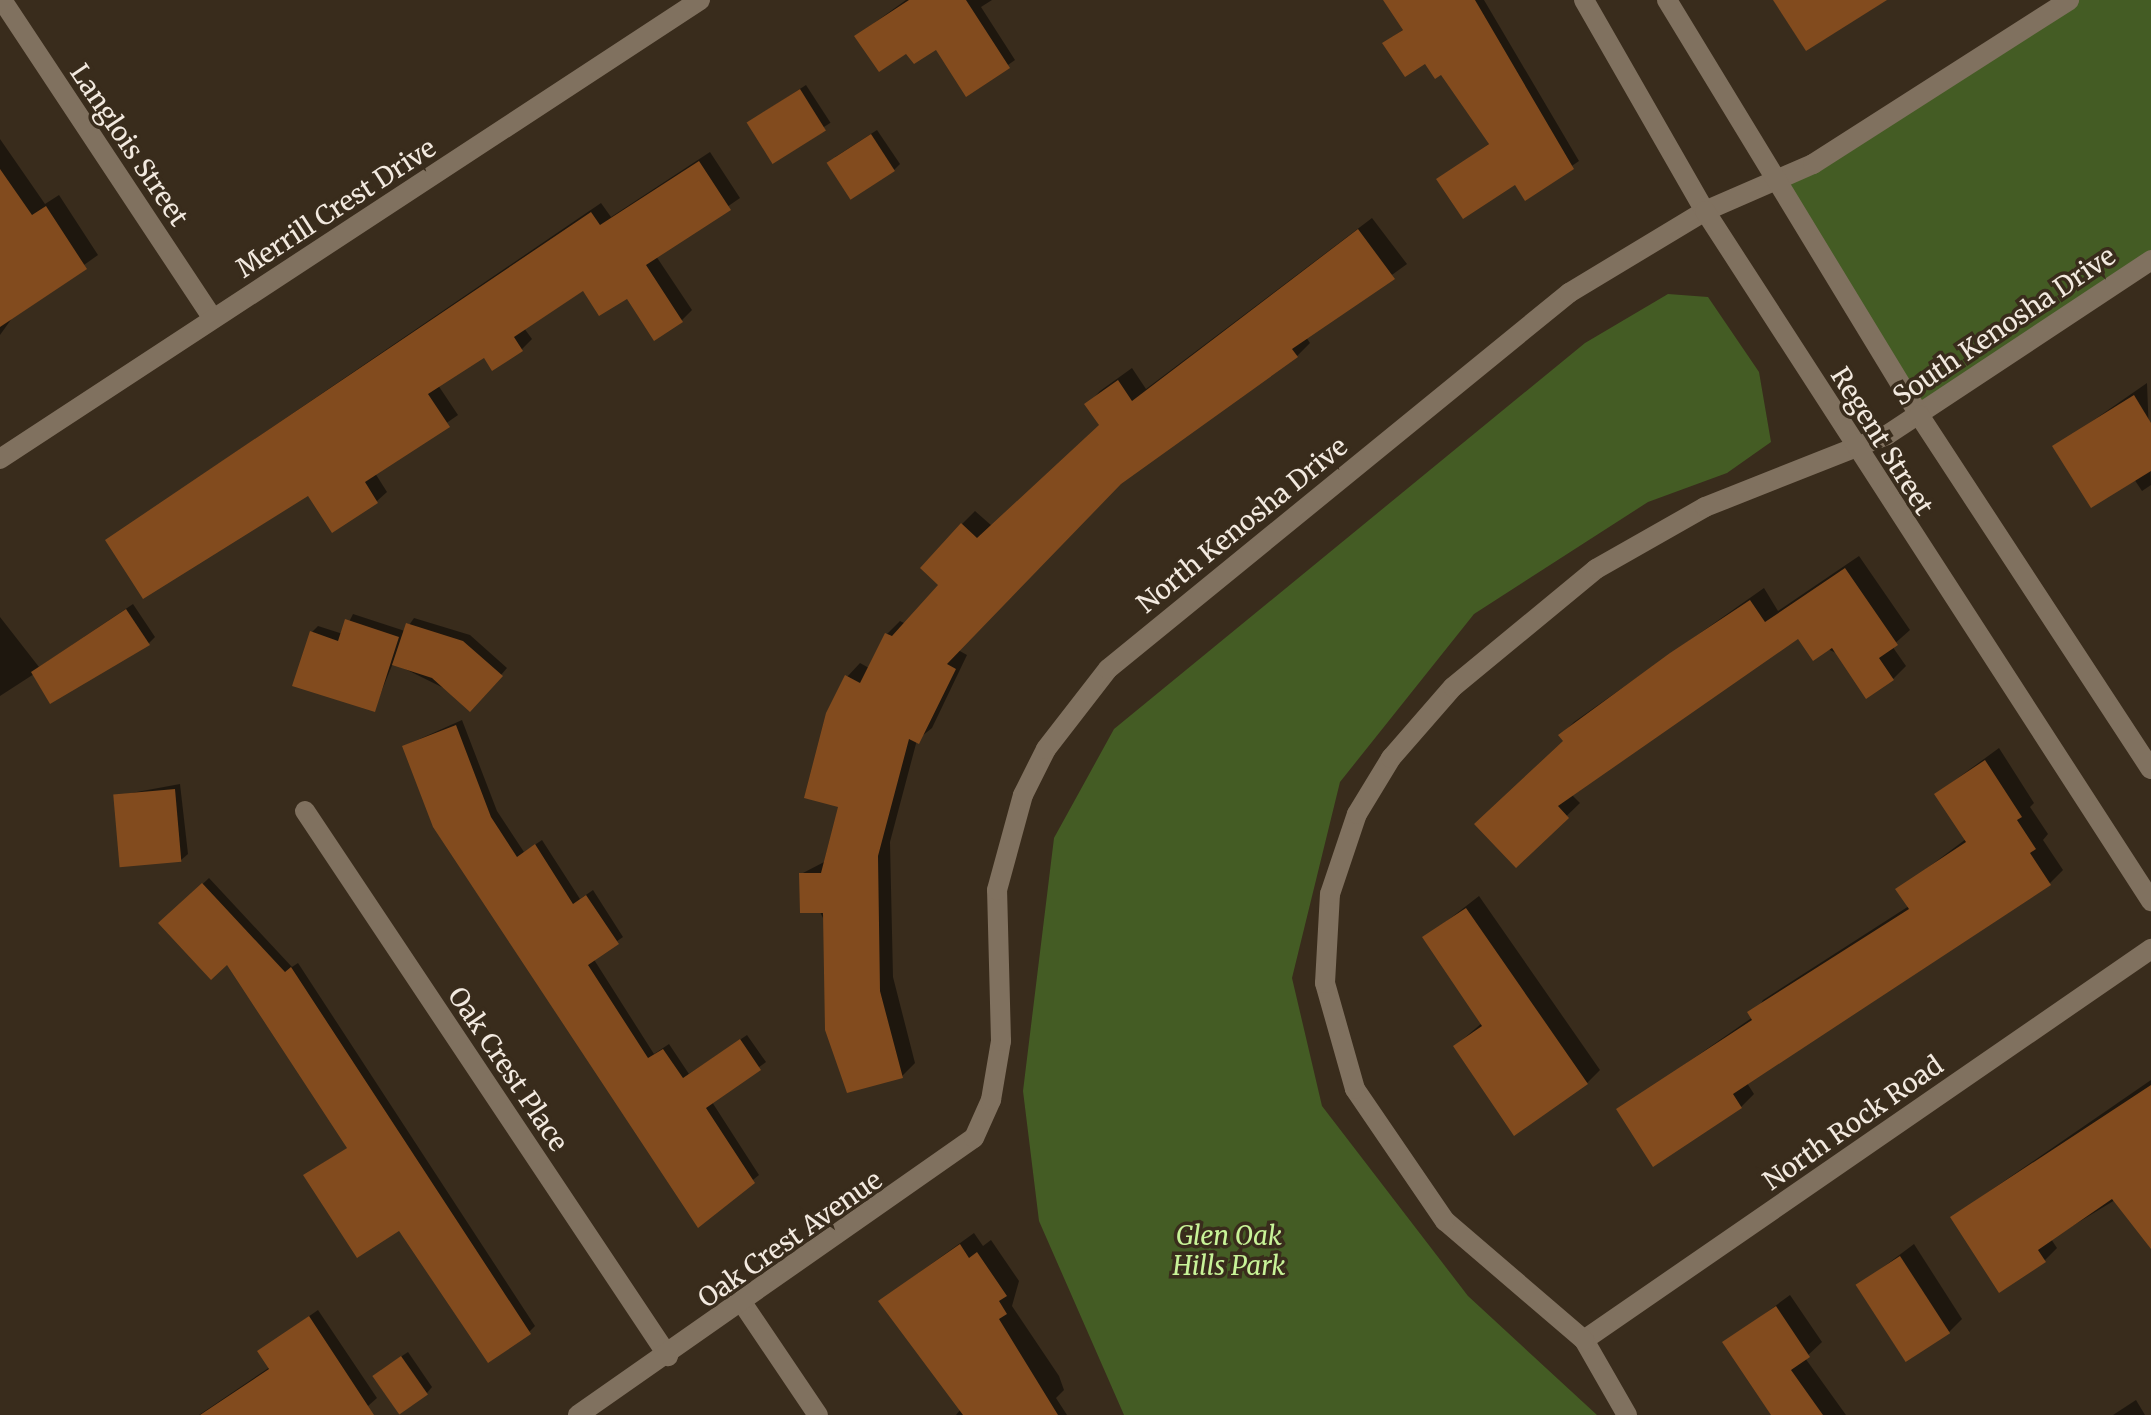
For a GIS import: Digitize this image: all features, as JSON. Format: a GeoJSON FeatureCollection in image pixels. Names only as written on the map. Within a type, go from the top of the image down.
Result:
{"type":"FeatureCollection","features":[{"type":"Feature","properties":{"kind":"street","name":"Langlois Street"},"geometry":{"type":"LineString","coordinates":[[2,0],[213,319]]}},
{"type":"Feature","properties":{"kind":"street","name":"Merrill Crest Drive"},"geometry":{"type":"LineString","coordinates":[[0,459],[700,0]]}},
{"type":"Feature","properties":{"kind":"street","name":"Regent Street"},"geometry":{"type":"LineString","coordinates":[[1584,0],[1705,211],[2151,901]]}},
{"type":"Feature","properties":{"kind":"street","name":"Regent Street"},"geometry":{"type":"LineString","coordinates":[[1667,0],[1773,182],[1919,415],[2151,769]]}},
{"type":"Feature","properties":{"kind":"street"},"geometry":{"type":"LineString","coordinates":[[1773,182],[1813,164],[2069,0]]}},
{"type":"Feature","properties":{"kind":"street","name":"North Kenosha Drive"},"geometry":{"type":"LineString","coordinates":[[995,1077],[997,890],[1023,795],[1069,716],[1120,659],[1508,338],[1705,211],[1773,182]]}},
{"type":"Feature","properties":{"kind":"street","name":"South Kenosha Drive"},"geometry":{"type":"LineString","coordinates":[[1857,450],[1919,415],[2151,260]]}},
{"type":"Feature","properties":{"kind":"street"},"geometry":{"type":"LineString","coordinates":[[1627,1415],[1584,1340],[1445,1221],[1379,1131],[1355,1089],[1329,1009],[1330,894],[1357,814],[1391,758],[1516,629],[1652,532],[1857,450]]}},
{"type":"Feature","properties":{"kind":"street","name":"Oak Crest Place"},"geometry":{"type":"LineString","coordinates":[[305,811],[668,1356]]}},
{"type":"Feature","properties":{"kind":"street","name":"North Rock Road"},"geometry":{"type":"LineString","coordinates":[[1584,1340],[2151,949]]}},
{"type":"Feature","properties":{"kind":"street","name":"Oak Crest Avenue"},"geometry":{"type":"LineString","coordinates":[[578,1415],[955,1156],[974,1138],[995,1077]]}},
{"type":"Feature","properties":{"kind":"street"},"geometry":{"type":"LineString","coordinates":[[743,1304],[818,1415]]}},
{"type":"Feature","properties":{"kind":"green space"},"geometry":{"type":"Polygon","coordinates":[[[2069,0],[2151,0],[2151,260],[1919,415],[1773,182],[2069,0]]]}},
{"type":"Feature","properties":{"kind":"green space","name":"Glen Oak Hills Park"},"geometry":{"type":"Polygon","coordinates":[[[1668,294],[1708,297],[1759,372],[1771,442],[1727,473],[1648,502],[1474,614],[1340,782],[1292,978],[1322,1106],[1468,1296],[1597,1415],[1124,1415],[1039,1221],[1023,1091],[1054,838],[1114,729],[1585,343],[1668,294]]]}},
{"type":"Feature","properties":{"kind":"building"},"geometry":{"type":"Polygon","coordinates":[[[909,0],[966,0],[1010,68],[966,97],[936,50],[914,64],[906,54],[879,72],[854,36],[909,0]]]}},
{"type":"Feature","properties":{"kind":"building"},"geometry":{"type":"Polygon","coordinates":[[[1383,0],[1475,0],[1574,169],[1525,201],[1515,185],[1463,219],[1436,179],[1489,144],[1441,75],[1435,79],[1425,64],[1405,77],[1382,43],[1403,30],[1383,0]]]}},
{"type":"Feature","properties":{"kind":"building"},"geometry":{"type":"Polygon","coordinates":[[[1773,0],[1887,0],[1806,51],[1773,0]]]}},
{"type":"Feature","properties":{"kind":"building"},"geometry":{"type":"Polygon","coordinates":[[[800,89],[826,131],[773,164],[747,122],[800,89]]]}},
{"type":"Feature","properties":{"kind":"building"},"geometry":{"type":"Polygon","coordinates":[[[871,134],[895,171],[851,200],[827,163],[871,134]]]}},
{"type":"Feature","properties":{"kind":"building"},"geometry":{"type":"Polygon","coordinates":[[[699,161],[731,210],[646,265],[683,322],[654,341],[627,299],[599,316],[583,291],[514,337],[523,351],[492,371],[484,358],[428,394],[450,427],[365,482],[378,503],[332,533],[308,496],[143,599],[105,540],[591,212],[600,225],[699,161]]]}},
{"type":"Feature","properties":{"kind":"building"},"geometry":{"type":"Polygon","coordinates":[[[0,169],[32,215],[46,206],[87,269],[0,327],[0,169]]]}},
{"type":"Feature","properties":{"kind":"building"},"geometry":{"type":"Polygon","coordinates":[[[1358,229],[1395,279],[1292,349],[1298,357],[1121,484],[947,664],[956,669],[919,744],[909,739],[878,856],[880,991],[903,1078],[847,1093],[825,1030],[823,913],[800,913],[799,873],[821,873],[838,807],[804,798],[826,713],[845,675],[860,683],[885,633],[892,636],[938,585],[920,568],[961,523],[977,538],[1099,425],[1084,404],[1118,380],[1132,401],[1358,229]]]}},
{"type":"Feature","properties":{"kind":"building"},"geometry":{"type":"Polygon","coordinates":[[[2134,395],[2151,423],[2151,471],[2091,508],[2052,446],[2134,395]]]}},
{"type":"Feature","properties":{"kind":"building"},"geometry":{"type":"Polygon","coordinates":[[[1845,568],[1898,645],[1879,658],[1894,680],[1866,699],[1832,648],[1813,661],[1798,639],[1558,806],[1569,818],[1516,868],[1474,824],[1563,741],[1558,735],[1670,653],[1750,600],[1765,622],[1845,568]]]}},
{"type":"Feature","properties":{"kind":"building"},"geometry":{"type":"Polygon","coordinates":[[[126,609],[150,645],[50,704],[31,672],[126,609]]]}},
{"type":"Feature","properties":{"kind":"building"},"geometry":{"type":"Polygon","coordinates":[[[345,619],[399,637],[375,712],[292,686],[310,631],[338,641],[345,619]]]}},
{"type":"Feature","properties":{"kind":"building"},"geometry":{"type":"Polygon","coordinates":[[[406,623],[463,641],[503,676],[470,712],[432,678],[392,665],[406,623]]]}},
{"type":"Feature","properties":{"kind":"building"},"geometry":{"type":"Polygon","coordinates":[[[456,725],[491,817],[517,857],[535,844],[573,904],[586,895],[619,944],[588,965],[648,1058],[663,1049],[683,1078],[740,1039],[761,1070],[706,1108],[755,1183],[698,1228],[433,827],[402,746],[456,725]]]}},
{"type":"Feature","properties":{"kind":"building"},"geometry":{"type":"Polygon","coordinates":[[[1985,760],[2022,817],[2017,820],[2036,849],[2030,853],[2051,885],[1733,1094],[1742,1108],[1653,1167],[1616,1109],[1752,1020],[1747,1012],[1909,909],[1895,889],[1966,842],[1934,794],[1985,760]]]}},
{"type":"Feature","properties":{"kind":"building"},"geometry":{"type":"Polygon","coordinates":[[[175,789],[181,862],[120,867],[113,794],[175,789]]]}},
{"type":"Feature","properties":{"kind":"building"},"geometry":{"type":"Polygon","coordinates":[[[202,883],[285,972],[291,967],[531,1334],[488,1363],[399,1231],[357,1258],[303,1175],[347,1148],[227,965],[211,980],[158,923],[202,883]]]}},
{"type":"Feature","properties":{"kind":"building"},"geometry":{"type":"Polygon","coordinates":[[[1466,908],[1588,1084],[1514,1136],[1453,1046],[1482,1026],[1422,937],[1466,908]]]}},
{"type":"Feature","properties":{"kind":"building"},"geometry":{"type":"Polygon","coordinates":[[[2151,1085],[2151,1249],[2112,1199],[2038,1250],[2046,1262],[1999,1293],[1950,1217],[2151,1085]]]}},
{"type":"Feature","properties":{"kind":"building"},"geometry":{"type":"Polygon","coordinates":[[[960,1244],[969,1258],[977,1252],[1007,1296],[999,1301],[1007,1314],[999,1319],[1058,1415],[963,1415],[878,1301],[960,1244]]]}},
{"type":"Feature","properties":{"kind":"building"},"geometry":{"type":"Polygon","coordinates":[[[1900,1256],[1950,1333],[1906,1362],[1856,1285],[1900,1256]]]}},
{"type":"Feature","properties":{"kind":"building"},"geometry":{"type":"Polygon","coordinates":[[[1776,1306],[1810,1357],[1791,1370],[1823,1415],[1771,1415],[1722,1342],[1776,1306]]]}},
{"type":"Feature","properties":{"kind":"building"},"geometry":{"type":"Polygon","coordinates":[[[309,1316],[374,1415],[200,1415],[269,1369],[257,1351],[309,1316]]]}},
{"type":"Feature","properties":{"kind":"building"},"geometry":{"type":"Polygon","coordinates":[[[401,1356],[428,1395],[399,1415],[372,1376],[401,1356]]]}}]}
